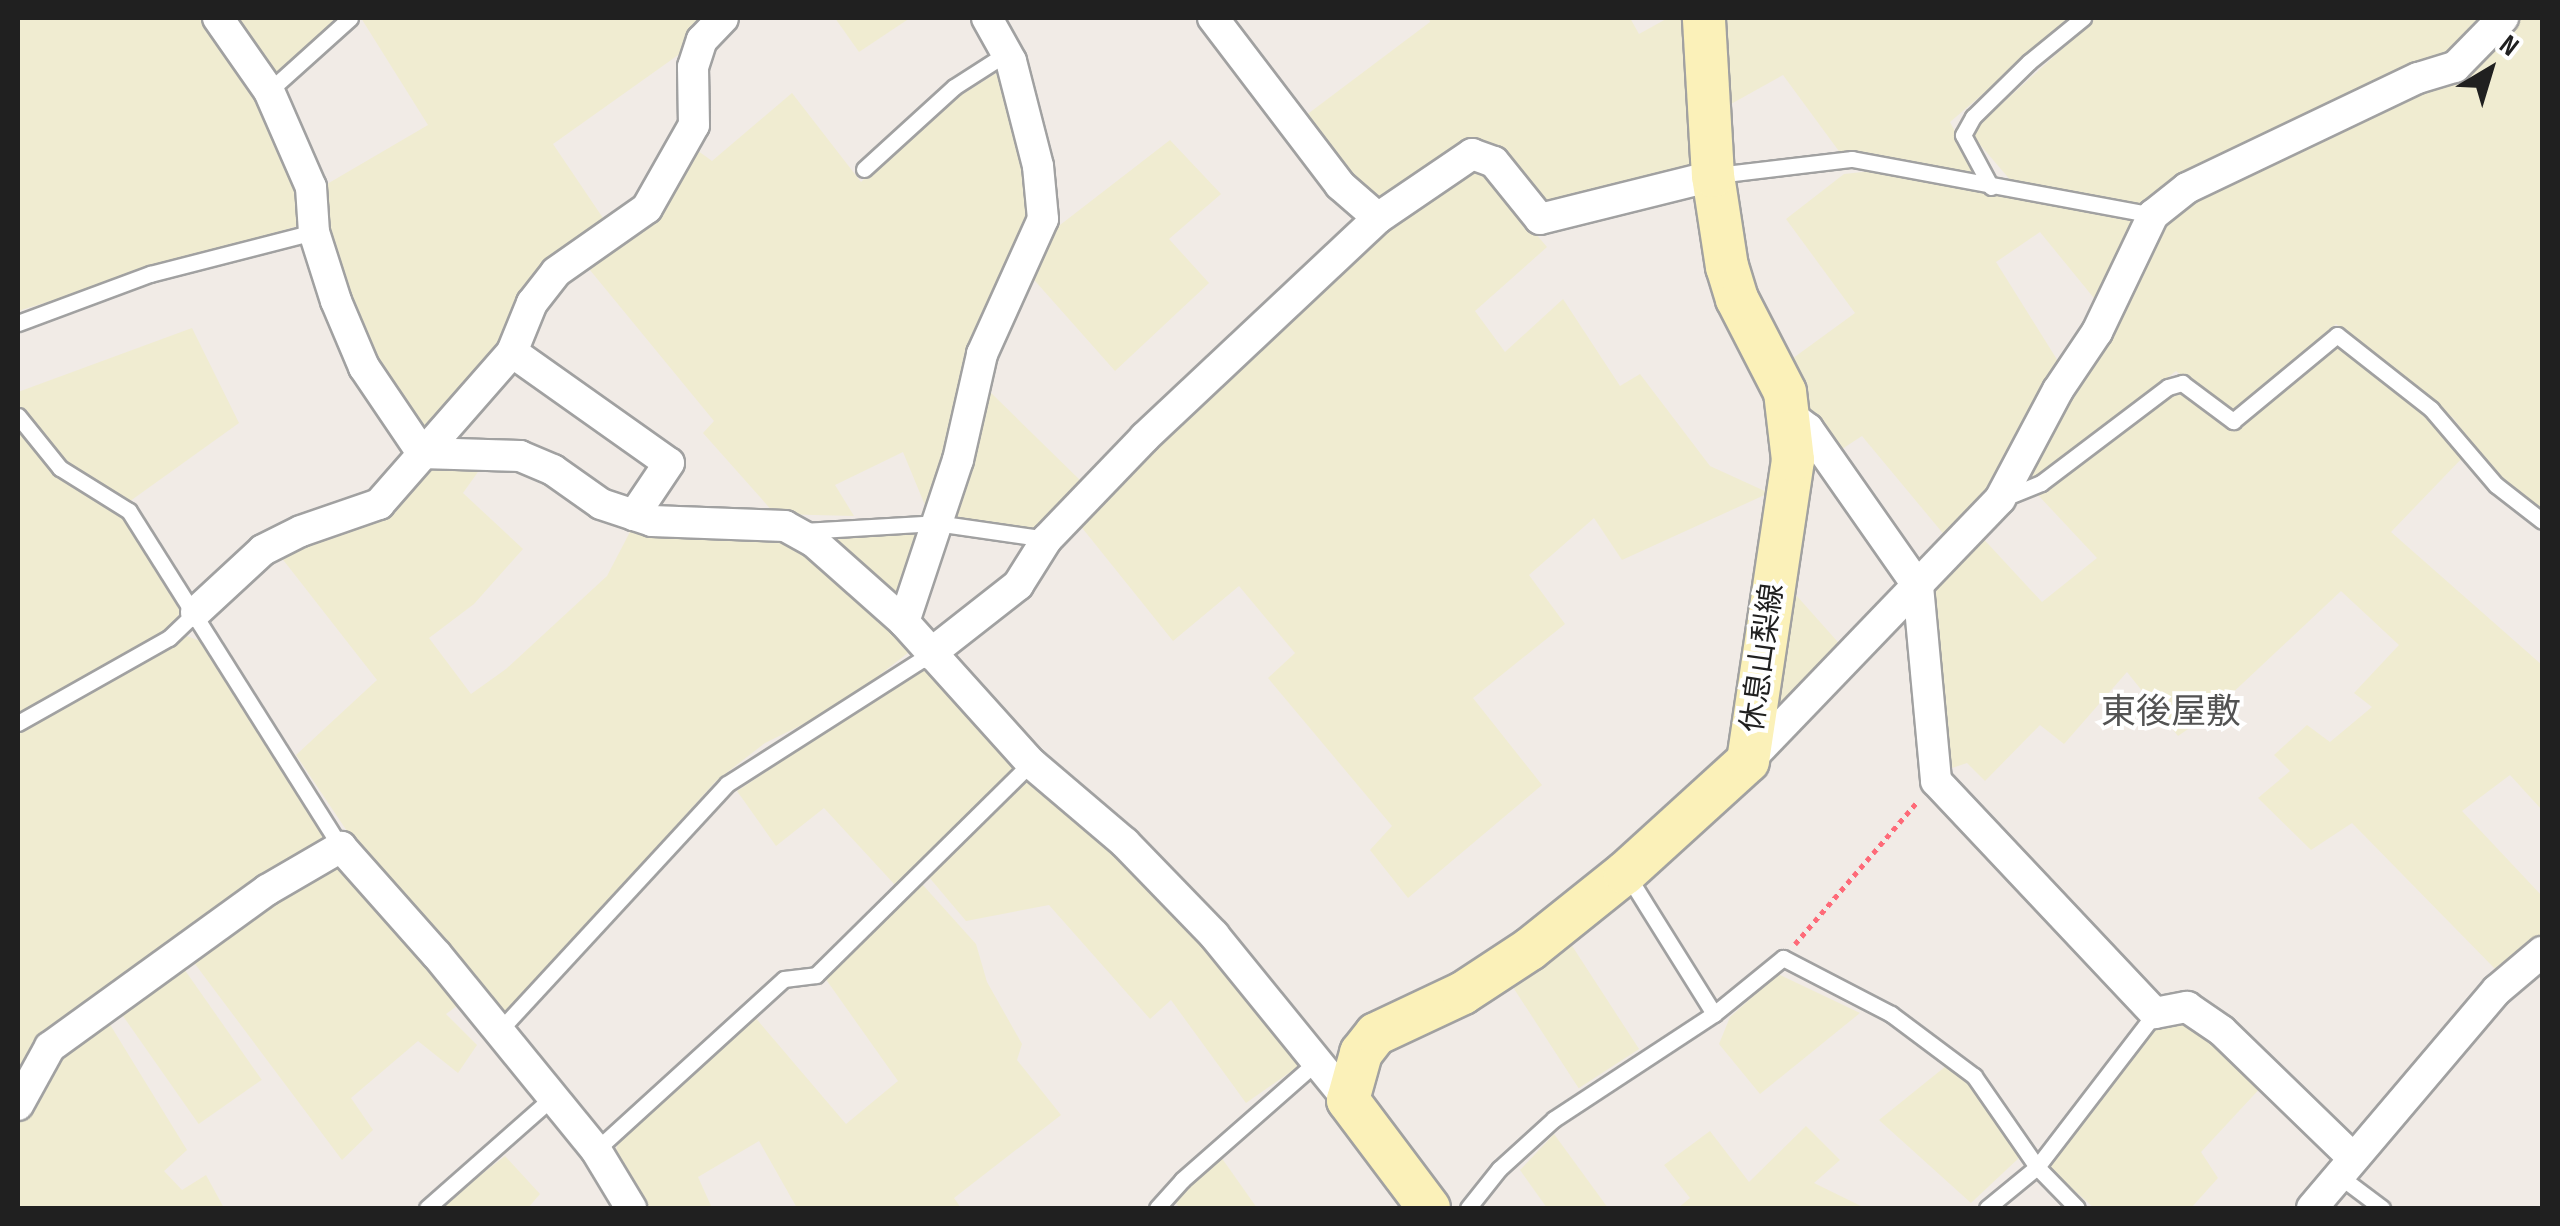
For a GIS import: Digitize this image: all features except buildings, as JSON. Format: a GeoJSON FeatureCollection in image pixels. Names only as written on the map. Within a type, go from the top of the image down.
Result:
{"type":"FeatureCollection","features":[{"type":"Feature","properties":{"kind":"main road","name":"休息山梨線"},"geometry":{"type":"LineString","coordinates":[[1348,1100],[1361,1052],[1376,1034],[1476,984],[1530,949],[1626,872],[1720,790],[1748,760],[1793,460],[1785,392],[1737,299],[1713,176],[1704,18]]}},
{"type":"Feature","properties":{"kind":"main road"},"geometry":{"type":"LineString","coordinates":[[1348,1100],[1428,1208]]}},
{"type":"Feature","properties":{"kind":"street"},"geometry":{"type":"LineString","coordinates":[[218,18],[269,91],[311,187],[314,232],[336,301],[364,367],[422,453]]}},
{"type":"Feature","properties":{"kind":"street"},"geometry":{"type":"LineString","coordinates":[[196,612],[264,550],[300,531],[380,504],[512,352],[532,303],[556,272],[646,208],[694,125],[692,67],[702,40],[723,18]]}},
{"type":"Feature","properties":{"kind":"street"},"geometry":{"type":"LineString","coordinates":[[904,622],[958,460],[982,354],[1043,219],[1038,166],[1007,54],[987,18]]}},
{"type":"Feature","properties":{"kind":"street"},"geometry":{"type":"LineString","coordinates":[[1214,18],[1340,185],[1378,218]]}},
{"type":"Feature","properties":{"kind":"street"},"geometry":{"type":"LineString","coordinates":[[1748,760],[2000,500],[2058,390],[2097,332],[2153,215],[2187,188],[2418,78],[2455,67],[2503,18]]}},
{"type":"Feature","properties":{"kind":"street"},"geometry":{"type":"LineString","coordinates":[[930,654],[1018,585],[1046,539],[1144,437],[1378,218],[1472,154],[1494,162],[1540,219],[1713,176]]}},
{"type":"Feature","properties":{"kind":"street"},"geometry":{"type":"LineString","coordinates":[[512,352],[669,463],[634,515]]}},
{"type":"Feature","properties":{"kind":"street"},"geometry":{"type":"LineString","coordinates":[[1788,414],[1808,429],[1918,586],[1936,781],[2156,1013],[2187,1007],[2222,1031],[2345,1166]]}},
{"type":"Feature","properties":{"kind":"street"},"geometry":{"type":"LineString","coordinates":[[422,453],[520,456],[553,470],[601,504],[652,521],[785,526],[814,542],[904,622],[1030,763],[1126,843],[1202,922],[1314,1064],[1348,1100]]}},
{"type":"Feature","properties":{"kind":"street"},"geometry":{"type":"LineString","coordinates":[[18,1105],[50,1047],[267,890],[341,847],[596,1150],[630,1208]]}},
{"type":"Feature","properties":{"kind":"street"},"geometry":{"type":"LineString","coordinates":[[2312,1208],[2497,990],[2542,952]]}},
{"type":"Feature","properties":{"kind":"lane"},"geometry":{"type":"LineString","coordinates":[[269,91],[350,18]]}},
{"type":"Feature","properties":{"kind":"lane"},"geometry":{"type":"LineString","coordinates":[[1991,188],[1964,136],[1973,117],[2029,62],[2083,18]]}},
{"type":"Feature","properties":{"kind":"lane"},"geometry":{"type":"LineString","coordinates":[[864,170],[954,87],[1007,54]]}},
{"type":"Feature","properties":{"kind":"lane"},"geometry":{"type":"LineString","coordinates":[[1713,176],[1852,159],[1991,188],[2153,215]]}},
{"type":"Feature","properties":{"kind":"lane"},"geometry":{"type":"LineString","coordinates":[[18,323],[150,274],[314,232]]}},
{"type":"Feature","properties":{"kind":"lane"},"geometry":{"type":"LineString","coordinates":[[2000,500],[2041,482],[2168,387],[2182,384],[2232,421],[2336,335],[2431,410],[2496,485],[2542,520]]}},
{"type":"Feature","properties":{"kind":"lane"},"geometry":{"type":"LineString","coordinates":[[18,416],[60,468],[129,511],[341,847]]}},
{"type":"Feature","properties":{"kind":"lane"},"geometry":{"type":"LineString","coordinates":[[794,531],[936,524],[1046,539]]}},
{"type":"Feature","properties":{"kind":"lane"},"geometry":{"type":"LineString","coordinates":[[18,723],[169,638],[196,612]]}},
{"type":"Feature","properties":{"kind":"lane"},"geometry":{"type":"LineString","coordinates":[[499,1031],[727,784],[930,654]]}},
{"type":"Feature","properties":{"kind":"lane"},"geometry":{"type":"LineString","coordinates":[[596,1150],[784,979],[816,974],[1030,763]]}},
{"type":"Feature","properties":{"kind":"lane"},"geometry":{"type":"LineString","coordinates":[[1626,872],[1714,1014]]}},
{"type":"Feature","properties":{"kind":"lane"},"geometry":{"type":"LineString","coordinates":[[1468,1208],[1499,1168],[1554,1120],[1714,1014],[1783,958],[1891,1014],[1974,1076],[2036,1167],[2076,1208]]}},
{"type":"Feature","properties":{"kind":"lane"},"geometry":{"type":"LineString","coordinates":[[1987,1208],[2036,1167],[2156,1013]]}},
{"type":"Feature","properties":{"kind":"lane"},"geometry":{"type":"LineString","coordinates":[[1157,1208],[1182,1180],[1314,1064]]}},
{"type":"Feature","properties":{"kind":"lane"},"geometry":{"type":"LineString","coordinates":[[426,1208],[553,1098]]}},
{"type":"Feature","properties":{"kind":"lane"},"geometry":{"type":"LineString","coordinates":[[2345,1166],[2382,1208]]}},
{"type":"Feature","properties":{"kind":"path"},"geometry":{"type":"LineString","coordinates":[[1783,958],[1936,781]]}},
{"type":"Feature","properties":{"kind":"shaded area"},"geometry":{"type":"Polygon","coordinates":[[[18,18],[209,18],[262,92],[304,187],[304,224],[18,311],[18,18]]]}},
{"type":"Feature","properties":{"kind":"shaded area"},"geometry":{"type":"Polygon","coordinates":[[[225,18],[338,18],[270,80],[225,18]]]}},
{"type":"Feature","properties":{"kind":"shaded area"},"geometry":{"type":"Polygon","coordinates":[[[361,18],[713,18],[681,53],[553,144],[607,224],[422,440],[371,365],[325,226],[322,187],[428,125],[361,18]]]}},
{"type":"Feature","properties":{"kind":"shaded area"},"geometry":{"type":"Polygon","coordinates":[[[835,18],[910,18],[859,52],[835,18]]]}},
{"type":"Feature","properties":{"kind":"shaded area"},"geometry":{"type":"Polygon","coordinates":[[[1429,18],[1630,18],[1639,34],[1668,18],[1691,18],[1704,174],[1558,224],[1469,144],[1374,202],[1347,177],[1305,116],[1430,22],[1429,18]]]}},
{"type":"Feature","properties":{"kind":"shaded area"},"geometry":{"type":"Polygon","coordinates":[[[1713,18],[2072,18],[1950,122],[1980,178],[1841,154],[1783,75],[1722,109],[1713,18]]]}},
{"type":"Feature","properties":{"kind":"shaded area"},"geometry":{"type":"Polygon","coordinates":[[[2096,18],[2487,18],[2447,57],[2148,206],[2012,182],[1970,133],[2096,18]]]}},
{"type":"Feature","properties":{"kind":"shaded area"},"geometry":{"type":"Polygon","coordinates":[[[2518,18],[2542,18],[2542,510],[2503,482],[2453,418],[2336,324],[2233,413],[2176,371],[2041,476],[2019,482],[2167,218],[2190,200],[2401,98],[2461,77],[2518,18]]]}},
{"type":"Feature","properties":{"kind":"shaded area"},"geometry":{"type":"Polygon","coordinates":[[[1003,69],[1037,209],[929,515],[903,452],[835,485],[854,516],[775,514],[703,433],[714,421],[585,264],[694,148],[712,161],[792,93],[861,182],[950,102],[1003,69]]]}},
{"type":"Feature","properties":{"kind":"shaded area"},"geometry":{"type":"Polygon","coordinates":[[[1170,140],[1221,194],[1169,239],[1209,283],[1115,371],[1028,273],[1060,225],[1170,140]]]}},
{"type":"Feature","properties":{"kind":"shaded area"},"geometry":{"type":"Polygon","coordinates":[[[1480,168],[1547,247],[1475,311],[1505,352],[1563,299],[1620,386],[1640,374],[1710,466],[1769,493],[1622,560],[1594,518],[1529,575],[1565,624],[1473,698],[1542,785],[1408,898],[1370,850],[1392,826],[1268,678],[1295,653],[1239,586],[1173,641],[1079,524],[1220,383],[1391,225],[1480,168]]]}},
{"type":"Feature","properties":{"kind":"shaded area"},"geometry":{"type":"Polygon","coordinates":[[[1872,171],[2136,222],[2102,308],[2040,232],[1996,262],[2061,366],[1993,489],[1946,537],[1862,436],[1839,451],[1799,406],[1785,364],[1855,313],[1786,219],[1844,174],[1872,171]]]}},
{"type":"Feature","properties":{"kind":"shaded area"},"geometry":{"type":"Polygon","coordinates":[[[192,328],[239,423],[126,504],[61,464],[18,408],[18,392],[192,328]]]}},
{"type":"Feature","properties":{"kind":"shaded area"},"geometry":{"type":"Polygon","coordinates":[[[2335,344],[2419,406],[2466,454],[2391,532],[2542,665],[2542,810],[2510,775],[2462,811],[2542,896],[2542,944],[2502,976],[2352,823],[2311,850],[2258,798],[2290,771],[2274,755],[2307,725],[2330,742],[2372,707],[2354,693],[2399,645],[2341,591],[2210,714],[2178,736],[2127,672],[2064,744],[2040,725],[1985,781],[1967,763],[1949,769],[1927,589],[1978,533],[2042,602],[2097,558],[2038,495],[2168,394],[2182,391],[2235,426],[2335,344]]]}},
{"type":"Feature","properties":{"kind":"shaded area"},"geometry":{"type":"Polygon","coordinates":[[[985,387],[1085,485],[1045,531],[951,517],[985,387]]]}},
{"type":"Feature","properties":{"kind":"shaded area"},"geometry":{"type":"Polygon","coordinates":[[[18,428],[54,474],[122,517],[181,612],[167,630],[18,714],[18,428]]]}},
{"type":"Feature","properties":{"kind":"shaded area"},"geometry":{"type":"Polygon","coordinates":[[[485,462],[463,493],[523,549],[474,604],[429,638],[471,694],[506,669],[607,576],[632,528],[776,535],[807,549],[917,646],[838,707],[765,743],[716,781],[502,1019],[359,849],[296,755],[377,680],[277,552],[426,463],[485,462]]]}},
{"type":"Feature","properties":{"kind":"shaded area"},"geometry":{"type":"Polygon","coordinates":[[[931,530],[902,610],[816,535],[931,530]]]}},
{"type":"Feature","properties":{"kind":"shaded area"},"geometry":{"type":"Polygon","coordinates":[[[1787,585],[1845,650],[1764,731],[1787,585]]]}},
{"type":"Feature","properties":{"kind":"shaded area"},"geometry":{"type":"Polygon","coordinates":[[[184,635],[203,642],[328,839],[18,1087],[18,733],[184,635]]]}},
{"type":"Feature","properties":{"kind":"shaded area"},"geometry":{"type":"Polygon","coordinates":[[[929,664],[1021,762],[895,885],[824,808],[776,846],[737,791],[929,664]]]}},
{"type":"Feature","properties":{"kind":"shaded area"},"geometry":{"type":"Polygon","coordinates":[[[1032,772],[1119,847],[1217,953],[1299,1066],[1246,1103],[1171,1000],[1150,1019],[1049,905],[966,921],[928,876],[1032,772]]]}},
{"type":"Feature","properties":{"kind":"shaded area"},"geometry":{"type":"Polygon","coordinates":[[[339,859],[466,999],[446,1014],[477,1045],[458,1073],[418,1041],[351,1098],[373,1130],[342,1160],[192,960],[271,901],[339,859]]]}},
{"type":"Feature","properties":{"kind":"shaded area"},"geometry":{"type":"Polygon","coordinates":[[[922,884],[976,944],[987,982],[1022,1044],[1017,1060],[1061,1115],[954,1198],[961,1208],[797,1208],[759,1141],[698,1177],[712,1208],[638,1208],[613,1162],[618,1142],[754,1016],[846,1124],[898,1081],[825,978],[922,884]]]}},
{"type":"Feature","properties":{"kind":"shaded area"},"geometry":{"type":"Polygon","coordinates":[[[1565,935],[1639,1049],[1579,1088],[1505,974],[1565,935]]]}},
{"type":"Feature","properties":{"kind":"shaded area"},"geometry":{"type":"Polygon","coordinates":[[[182,966],[262,1080],[199,1124],[119,1010],[182,966]]]}},
{"type":"Feature","properties":{"kind":"shaded area"},"geometry":{"type":"Polygon","coordinates":[[[1778,974],[1860,1013],[1760,1094],[1719,1044],[1730,1017],[1778,974]]]}},
{"type":"Feature","properties":{"kind":"shaded area"},"geometry":{"type":"Polygon","coordinates":[[[2190,1017],[2264,1084],[2201,1152],[2218,1178],[2191,1208],[2094,1208],[2049,1168],[2155,1025],[2190,1017]]]}},
{"type":"Feature","properties":{"kind":"shaded area"},"geometry":{"type":"Polygon","coordinates":[[[106,1018],[187,1150],[164,1171],[182,1190],[206,1175],[224,1208],[18,1208],[18,1118],[54,1056],[106,1018]]]}},
{"type":"Feature","properties":{"kind":"shaded area"},"geometry":{"type":"Polygon","coordinates":[[[1946,1066],[1972,1087],[2021,1156],[1971,1203],[1879,1120],[1946,1066]]]}},
{"type":"Feature","properties":{"kind":"shaded area"},"geometry":{"type":"Polygon","coordinates":[[[1806,1126],[1840,1160],[1814,1183],[1865,1208],[1678,1208],[1690,1198],[1664,1165],[1710,1131],[1749,1182],[1806,1126]]]}},
{"type":"Feature","properties":{"kind":"shaded area"},"geometry":{"type":"Polygon","coordinates":[[[1554,1134],[1608,1208],[1547,1208],[1520,1170],[1554,1134]]]}},
{"type":"Feature","properties":{"kind":"shaded area"},"geometry":{"type":"Polygon","coordinates":[[[505,1156],[540,1194],[528,1208],[438,1208],[505,1156]]]}},
{"type":"Feature","properties":{"kind":"shaded area"},"geometry":{"type":"Polygon","coordinates":[[[1221,1157],[1257,1208],[1180,1208],[1173,1200],[1221,1157]]]}},
{"type":"Feature","properties":{"kind":"district","name":"東後屋敷"},"geometry":{"type":"Point","coordinates":[2171,713]}}]}
